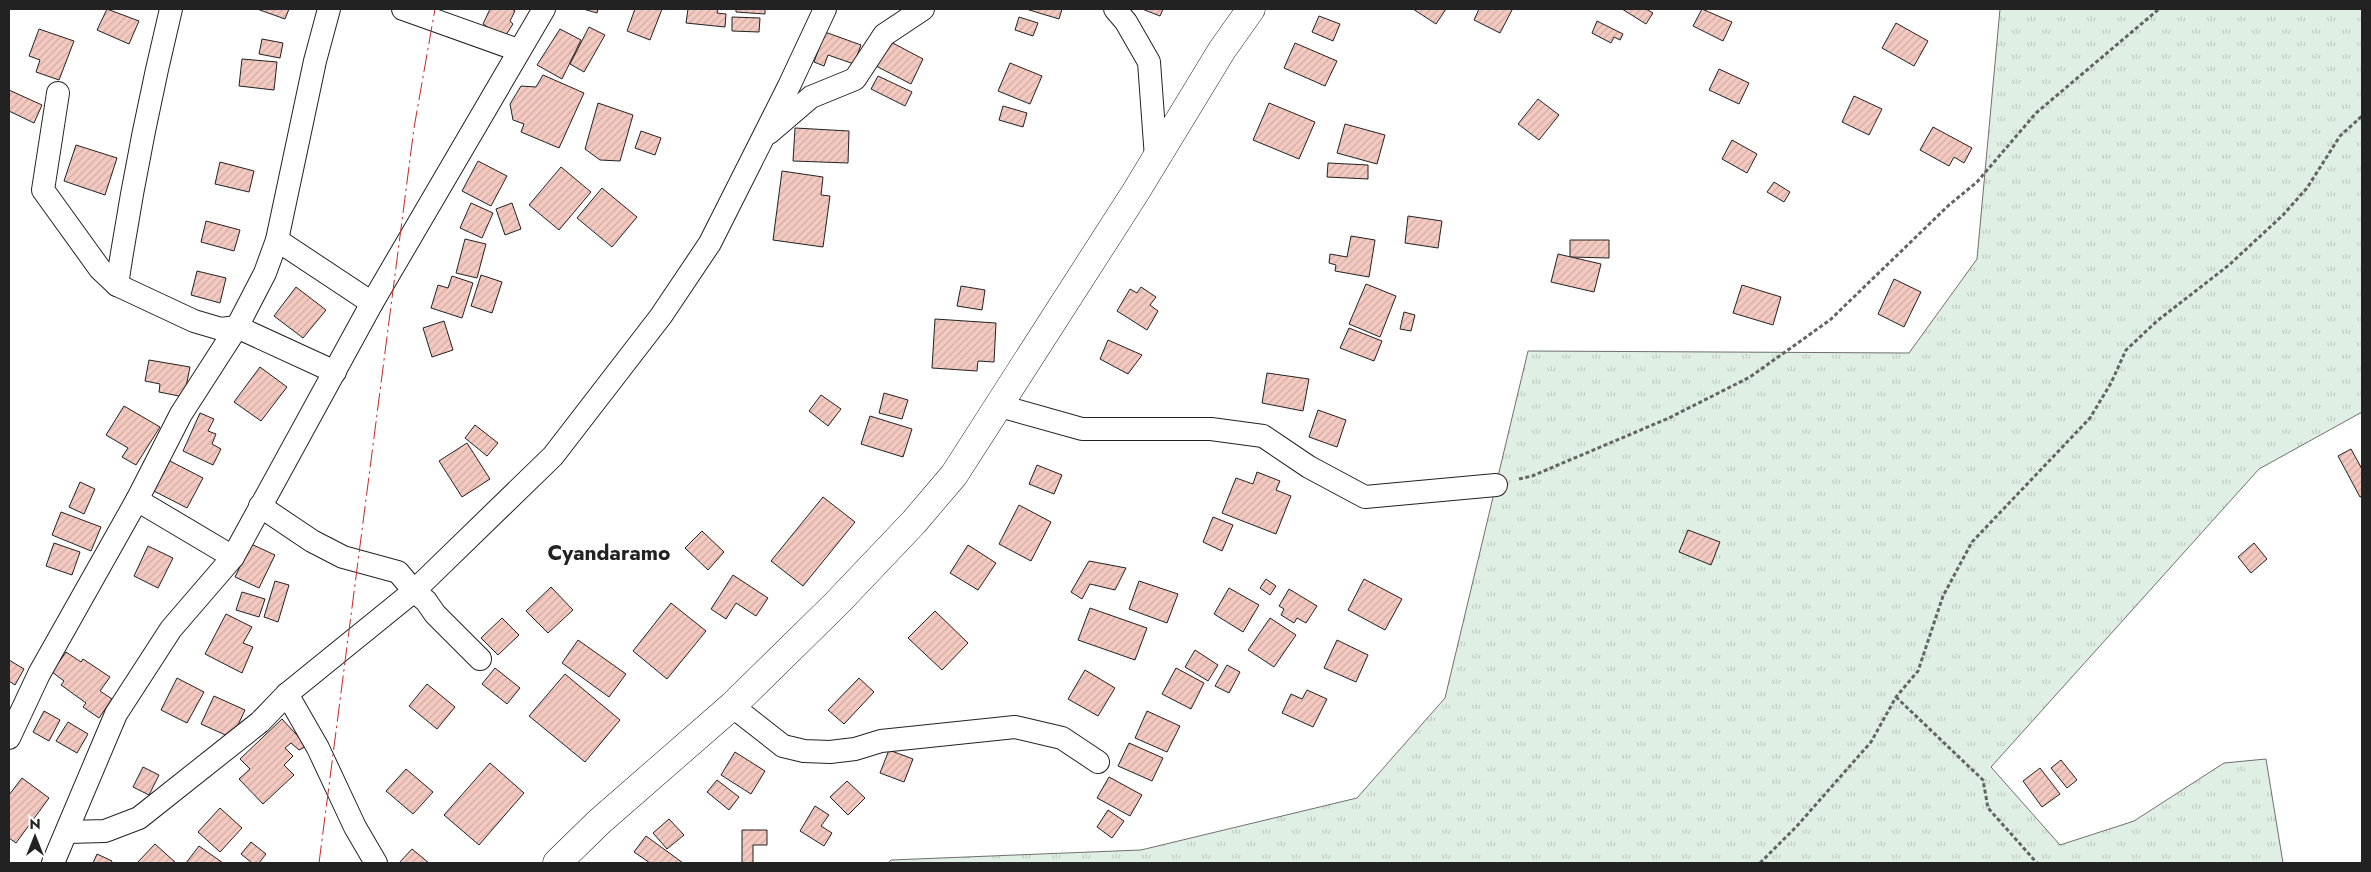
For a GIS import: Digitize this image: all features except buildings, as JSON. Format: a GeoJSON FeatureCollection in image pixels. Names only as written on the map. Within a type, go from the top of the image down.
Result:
{"type":"FeatureCollection","features":[{"type":"Feature","properties":{"kind":"highway"},"geometry":{"type":"LineString","coordinates":[[557,863],[600,822],[732,706],[914,522],[954,475],[1000,406],[1222,50],[1251,9]]}},
{"type":"Feature","properties":{"kind":"street"},"geometry":{"type":"LineString","coordinates":[[116,285],[131,192],[154,79],[172,9]]}},
{"type":"Feature","properties":{"kind":"street"},"geometry":{"type":"LineString","coordinates":[[9,738],[39,674],[137,500],[181,414],[238,327],[265,272],[277,240],[315,61],[329,9]]}},
{"type":"Feature","properties":{"kind":"street"},"geometry":{"type":"LineString","coordinates":[[403,9],[518,50]]}},
{"type":"Feature","properties":{"kind":"street"},"geometry":{"type":"LineString","coordinates":[[54,863],[116,714],[171,629],[233,556],[372,303],[518,50],[544,9]]}},
{"type":"Feature","properties":{"kind":"street"},"geometry":{"type":"LineString","coordinates":[[68,832],[105,831],[139,818],[260,722],[287,694],[414,591],[553,456],[662,316],[710,243],[825,9]]}},
{"type":"Feature","properties":{"kind":"street"},"geometry":{"type":"LineString","coordinates":[[761,140],[811,97],[854,79],[884,35],[923,9]]}},
{"type":"Feature","properties":{"kind":"street"},"geometry":{"type":"LineString","coordinates":[[1115,9],[1126,22],[1149,62],[1156,158]]}},
{"type":"Feature","properties":{"kind":"street"},"geometry":{"type":"LineString","coordinates":[[58,93],[43,190],[100,269],[116,285],[194,321],[221,329],[238,327],[335,372]]}},
{"type":"Feature","properties":{"kind":"street"},"geometry":{"type":"LineString","coordinates":[[277,240],[372,303]]}},
{"type":"Feature","properties":{"kind":"street"},"geometry":{"type":"LineString","coordinates":[[1000,406],[1082,429],[1211,429],[1263,436],[1309,467],[1365,498],[1496,485]]}},
{"type":"Feature","properties":{"kind":"street"},"geometry":{"type":"LineString","coordinates":[[137,500],[233,556]]}},
{"type":"Feature","properties":{"kind":"street"},"geometry":{"type":"LineString","coordinates":[[260,506],[312,541],[343,557],[398,572],[414,591],[426,601],[440,619],[480,659]]}},
{"type":"Feature","properties":{"kind":"street"},"geometry":{"type":"LineString","coordinates":[[287,694],[318,748],[355,827],[376,863]]}},
{"type":"Feature","properties":{"kind":"street"},"geometry":{"type":"LineString","coordinates":[[732,706],[783,746],[804,751],[830,752],[881,741],[1014,727],[1062,738],[1098,762]]}},
{"type":"Feature","properties":{"kind":"path"},"geometry":{"type":"LineString","coordinates":[[1496,485],[1532,476],[1669,418],[1750,377],[1830,320],[1949,205],[1978,182],[2036,114],[2159,9]]}},
{"type":"Feature","properties":{"kind":"path"},"geometry":{"type":"LineString","coordinates":[[1760,863],[1797,826],[1871,742],[1896,698],[1918,671],[1943,596],[1972,542],[2090,418],[2111,383],[2126,350],[2157,322],[2229,264],[2283,215],[2307,188],[2340,136],[2362,116]]}},
{"type":"Feature","properties":{"kind":"path"},"geometry":{"type":"LineString","coordinates":[[1896,698],[1983,780],[1988,808],[2037,863]]}},
{"type":"Feature","properties":{"kind":"green space"},"geometry":{"type":"Polygon","coordinates":[[[2000,9],[2362,9],[2362,412],[2259,469],[1991,767],[2060,845],[2134,821],[2224,763],[2266,759],[2283,863],[888,863],[891,860],[1141,850],[1357,798],[1445,698],[1528,351],[1909,353],[1977,259],[2000,9]]]}},
{"type":"Feature","properties":{"kind":"power"},"geometry":{"type":"LineString","coordinates":[[319,863],[414,128],[435,9]]}},
{"type":"Feature","properties":{"kind":"district","name":"Cyandaramo"},"geometry":{"type":"Point","coordinates":[609,553]}}]}
